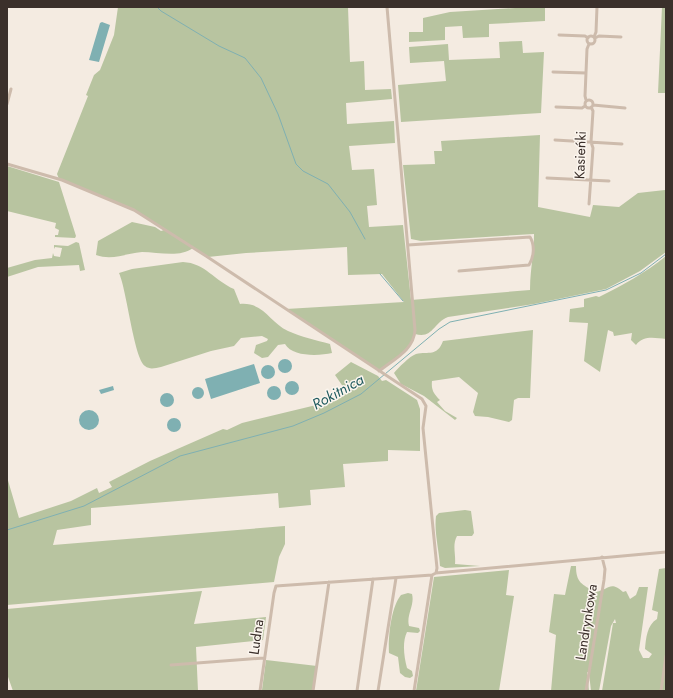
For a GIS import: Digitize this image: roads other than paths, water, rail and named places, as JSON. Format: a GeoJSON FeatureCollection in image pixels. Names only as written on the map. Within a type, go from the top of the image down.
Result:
{"type":"FeatureCollection","features":[{"type":"Feature","properties":{"kind":"street"},"geometry":{"type":"LineString","coordinates":[[381,372],[410,347],[414,340],[415,330],[387,7]]}},
{"type":"Feature","properties":{"kind":"street"},"geometry":{"type":"LineString","coordinates":[[589,44],[594,44],[597,7]]}},
{"type":"Feature","properties":{"kind":"street"},"geometry":{"type":"LineString","coordinates":[[559,35],[585,36],[588,38],[598,36],[621,37]]}},
{"type":"Feature","properties":{"kind":"street"},"geometry":{"type":"LineString","coordinates":[[585,106],[587,49],[589,44],[588,38]]}},
{"type":"Feature","properties":{"kind":"street"},"geometry":{"type":"LineString","coordinates":[[553,72],[586,73]]}},
{"type":"Feature","properties":{"kind":"street"},"geometry":{"type":"LineString","coordinates":[[7,104],[11,89]]}},
{"type":"Feature","properties":{"kind":"street"},"geometry":{"type":"LineString","coordinates":[[586,100],[591,100],[592,106]]}},
{"type":"Feature","properties":{"kind":"street"},"geometry":{"type":"LineString","coordinates":[[556,107],[582,108],[585,106],[592,106],[625,108]]}},
{"type":"Feature","properties":{"kind":"street","name":"Kasieńki"},"geometry":{"type":"LineString","coordinates":[[589,204],[593,148],[591,142],[592,106]]}},
{"type":"Feature","properties":{"kind":"street"},"geometry":{"type":"LineString","coordinates":[[555,140],[622,144]]}},
{"type":"Feature","properties":{"kind":"street"},"geometry":{"type":"LineString","coordinates":[[7,164],[39,172],[118,202],[151,221],[425,402],[423,428],[437,568],[436,573]]}},
{"type":"Feature","properties":{"kind":"street"},"geometry":{"type":"LineString","coordinates":[[547,178],[609,181]]}},
{"type":"Feature","properties":{"kind":"street"},"geometry":{"type":"LineString","coordinates":[[408,245],[530,237],[532,241],[532,260],[529,265],[459,271]]}},
{"type":"Feature","properties":{"kind":"street"},"geometry":{"type":"LineString","coordinates":[[313,691],[329,582],[432,575],[436,573],[666,552]]}},
{"type":"Feature","properties":{"kind":"street","name":"Landrynkowa"},"geometry":{"type":"LineString","coordinates":[[586,691],[604,580],[602,557]]}},
{"type":"Feature","properties":{"kind":"street"},"geometry":{"type":"LineString","coordinates":[[414,691],[432,575]]}},
{"type":"Feature","properties":{"kind":"street"},"geometry":{"type":"LineString","coordinates":[[378,691],[396,578]]}},
{"type":"Feature","properties":{"kind":"street"},"geometry":{"type":"LineString","coordinates":[[357,691],[373,579]]}},
{"type":"Feature","properties":{"kind":"street","name":"Ludna"},"geometry":{"type":"LineString","coordinates":[[260,691],[276,586],[329,582]]}},
{"type":"Feature","properties":{"kind":"street"},"geometry":{"type":"LineString","coordinates":[[661,691],[666,656]]}},
{"type":"Feature","properties":{"kind":"street"},"geometry":{"type":"LineString","coordinates":[[171,665],[264,658]]}},
{"type":"Feature","properties":{"kind":"water"},"geometry":{"type":"Polygon","coordinates":[[[102,22],[110,25],[99,62],[89,60],[100,23],[102,22]]]}},
{"type":"Feature","properties":{"kind":"water"},"geometry":{"type":"Polygon","coordinates":[[[282,359],[288,359],[292,363],[292,369],[288,373],[282,373],[278,369],[278,363],[282,359]]]}},
{"type":"Feature","properties":{"kind":"water"},"geometry":{"type":"Polygon","coordinates":[[[254,364],[260,383],[211,399],[205,379],[254,364]]]}},
{"type":"Feature","properties":{"kind":"water"},"geometry":{"type":"Polygon","coordinates":[[[265,365],[271,365],[275,369],[275,375],[271,379],[265,379],[261,375],[261,369],[265,365]]]}},
{"type":"Feature","properties":{"kind":"water"},"geometry":{"type":"Polygon","coordinates":[[[289,381],[295,381],[299,385],[299,391],[295,395],[289,395],[285,391],[285,385],[289,381]]]}},
{"type":"Feature","properties":{"kind":"water"},"geometry":{"type":"Polygon","coordinates":[[[113,386],[114,390],[101,394],[99,390],[113,386]]]}},
{"type":"Feature","properties":{"kind":"water"},"geometry":{"type":"Polygon","coordinates":[[[271,386],[277,386],[281,390],[281,396],[277,400],[271,400],[267,396],[267,390],[271,386]]]}},
{"type":"Feature","properties":{"kind":"water"},"geometry":{"type":"Polygon","coordinates":[[[200,387],[203,388],[203,398],[196,399],[193,398],[192,391],[193,388],[200,387]]]}},
{"type":"Feature","properties":{"kind":"water"},"geometry":{"type":"Polygon","coordinates":[[[167,393],[172,395],[174,400],[172,405],[167,407],[162,405],[160,400],[162,395],[167,393]]]}},
{"type":"Feature","properties":{"kind":"water"},"geometry":{"type":"Polygon","coordinates":[[[85,410],[93,410],[99,416],[99,424],[93,430],[85,430],[79,424],[79,416],[85,410]]]}},
{"type":"Feature","properties":{"kind":"water"},"geometry":{"type":"Polygon","coordinates":[[[174,418],[179,420],[181,425],[179,430],[174,432],[169,430],[167,425],[169,420],[174,418]]]}},
{"type":"Feature","properties":{"kind":"waterway"},"geometry":{"type":"LineString","coordinates":[[157,7],[161,11],[219,46],[245,58],[261,78],[278,114],[296,164],[303,171],[328,184],[350,212],[365,239]]}},
{"type":"Feature","properties":{"kind":"waterway","name":"Rokitnica"},"geometry":{"type":"LineString","coordinates":[[7,530],[84,506],[180,456],[293,426],[324,413],[361,394],[439,329],[450,322],[606,290],[641,273],[666,254]]}},
{"type":"Feature","properties":{"kind":"waterway"},"geometry":{"type":"LineString","coordinates":[[380,274],[403,301]]}}]}
